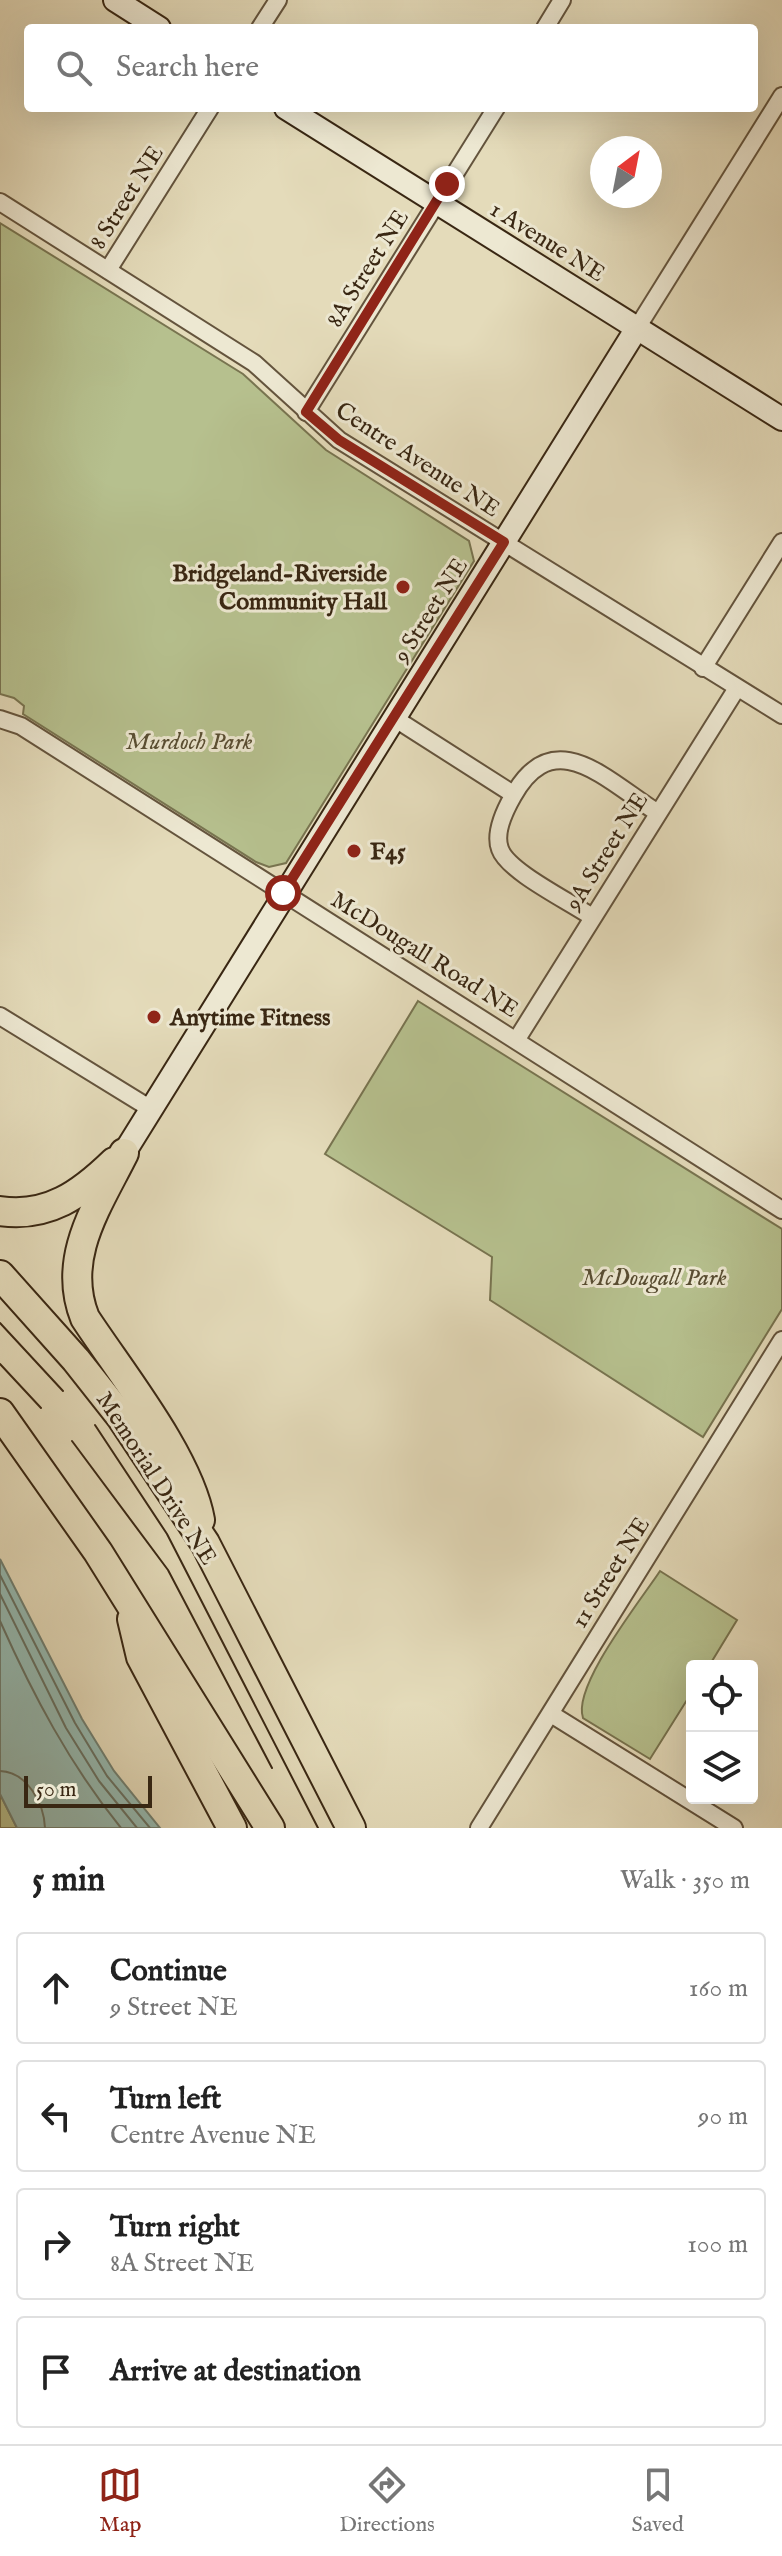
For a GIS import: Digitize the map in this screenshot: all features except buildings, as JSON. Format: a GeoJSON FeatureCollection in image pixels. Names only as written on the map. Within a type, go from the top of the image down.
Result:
{"type":"FeatureCollection","features":[{"type":"Feature","properties":{"kind":"highway"},"geometry":{"type":"LineString","coordinates":[[0,1211],[36,1213],[60,1205],[94,1181],[124,1153]]}},
{"type":"Feature","properties":{"kind":"highway"},"geometry":{"type":"LineString","coordinates":[[124,1153],[77,1258],[77,1298],[85,1318],[168,1446],[196,1497],[205,1543]]}},
{"type":"Feature","properties":{"kind":"highway","name":"Memorial Drive NE"},"geometry":{"type":"LineString","coordinates":[[0,1275],[121,1417],[205,1543],[351,1828]]}},
{"type":"Feature","properties":{"kind":"highway"},"geometry":{"type":"LineString","coordinates":[[0,1413],[48,1477],[128,1598],[270,1828]]}},
{"type":"Feature","properties":{"kind":"highway"},"geometry":{"type":"LineString","coordinates":[[128,1598],[141,1657],[232,1828]]}},
{"type":"Feature","properties":{"kind":"street"},"geometry":{"type":"LineString","coordinates":[[115,0],[153,24]]}},
{"type":"Feature","properties":{"kind":"street"},"geometry":{"type":"LineString","coordinates":[[263,24],[278,0]]}},
{"type":"Feature","properties":{"kind":"street"},"geometry":{"type":"LineString","coordinates":[[547,24],[562,0]]}},
{"type":"Feature","properties":{"kind":"street","name":"9 Street NE"},"geometry":{"type":"LineString","coordinates":[[124,1153],[283,893],[782,96]]}},
{"type":"Feature","properties":{"kind":"street","name":"8 Street NE"},"geometry":{"type":"LineString","coordinates":[[108,270],[207,112]]}},
{"type":"Feature","properties":{"kind":"street","name":"1 Avenue NE"},"geometry":{"type":"LineString","coordinates":[[292,112],[782,419]]}},
{"type":"Feature","properties":{"kind":"street","name":"8A Street NE"},"geometry":{"type":"LineString","coordinates":[[306,412],[493,112]]}},
{"type":"Feature","properties":{"kind":"street","name":"Centre Avenue NE"},"geometry":{"type":"LineString","coordinates":[[0,202],[254,363],[339,440],[782,715]]}},
{"type":"Feature","properties":{"kind":"street"},"geometry":{"type":"LineString","coordinates":[[703,668],[782,542]]}},
{"type":"Feature","properties":{"kind":"street","name":"9A Street NE"},"geometry":{"type":"LineString","coordinates":[[517,1039],[737,688]]}},
{"type":"Feature","properties":{"kind":"street"},"geometry":{"type":"LineString","coordinates":[[394,718],[513,794]]}},
{"type":"Feature","properties":{"kind":"street","name":"McDougall Road NE"},"geometry":{"type":"LineString","coordinates":[[0,719],[21,726],[782,1210]]}},
{"type":"Feature","properties":{"kind":"street"},"geometry":{"type":"LineString","coordinates":[[592,917],[513,866],[500,849],[499,827],[513,794],[542,762],[556,758],[573,760],[658,813]]}},
{"type":"Feature","properties":{"kind":"street"},"geometry":{"type":"LineString","coordinates":[[0,1016],[151,1109]]}},
{"type":"Feature","properties":{"kind":"street","name":"11 Street NE"},"geometry":{"type":"LineString","coordinates":[[479,1828],[782,1340]]}},
{"type":"Feature","properties":{"kind":"street"},"geometry":{"type":"LineString","coordinates":[[551,1714],[734,1828]]}},
{"type":"Feature","properties":{"kind":"green space","name":"Murdoch Park"},"geometry":{"type":"Polygon","coordinates":[[[0,223],[243,374],[326,450],[469,541],[474,561],[286,863],[269,867],[256,862],[23,714],[24,706],[14,698],[0,694],[0,223]]]}},
{"type":"Feature","properties":{"kind":"green space","name":"McDougall Park"},"geometry":{"type":"Polygon","coordinates":[[[418,1001],[782,1229],[782,1309],[703,1437],[490,1300],[492,1257],[325,1154],[418,1001]]]}},
{"type":"Feature","properties":{"kind":"green space"},"geometry":{"type":"Polygon","coordinates":[[[660,1571],[737,1620],[713,1660],[686,1660],[686,1702],[650,1759],[583,1718],[582,1704],[588,1686],[624,1622],[660,1571]]]}},
{"type":"Feature","properties":{"kind":"green space"},"geometry":{"type":"Polygon","coordinates":[[[0,1794],[17,1828],[0,1828],[0,1794]]]}},
{"type":"Feature","properties":{"kind":"water"},"geometry":{"type":"Polygon","coordinates":[[[0,1559],[82,1719],[114,1771],[160,1828],[17,1828],[0,1794],[0,1559]]]}},
{"type":"Feature","properties":{"kind":"tram line"},"geometry":{"type":"LineString","coordinates":[[0,1323],[63,1391]]}},
{"type":"Feature","properties":{"kind":"tram line"},"geometry":{"type":"LineString","coordinates":[[0,1364],[41,1408]]}},
{"type":"Feature","properties":{"kind":"tram line"},"geometry":{"type":"LineString","coordinates":[[95,1425],[167,1534],[318,1828]]}},
{"type":"Feature","properties":{"kind":"tram line"},"geometry":{"type":"LineString","coordinates":[[72,1441],[168,1570],[272,1768]]}},
{"type":"Feature","properties":{"kind":"place","name":"Bridgeland-Riverside Community Hall"},"geometry":{"type":"Point","coordinates":[403,587]}},
{"type":"Feature","properties":{"kind":"place","name":"F45"},"geometry":{"type":"Point","coordinates":[354,851]}},
{"type":"Feature","properties":{"kind":"place","name":"Anytime Fitness"},"geometry":{"type":"Point","coordinates":[154,1017]}},
{"type":"Feature","properties":{"kind":"route"},"geometry":{"type":"LineString","coordinates":[[283,893],[504,542],[339,440],[306,412],[447,184]]}}]}
